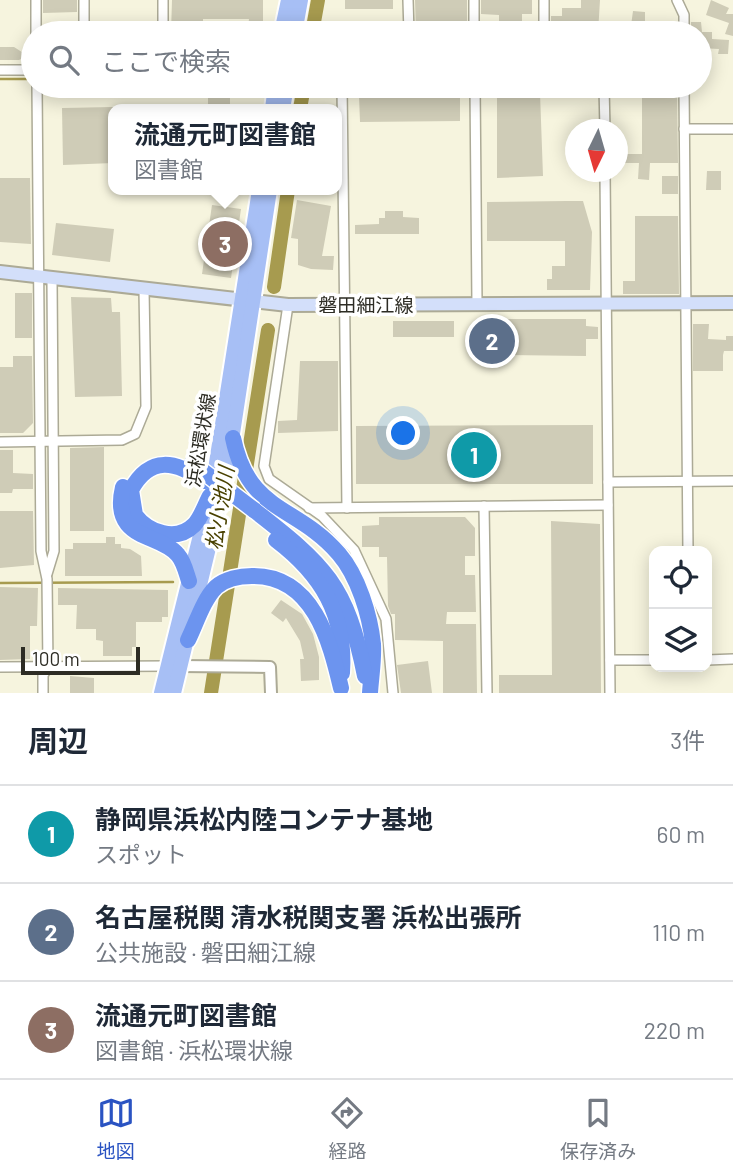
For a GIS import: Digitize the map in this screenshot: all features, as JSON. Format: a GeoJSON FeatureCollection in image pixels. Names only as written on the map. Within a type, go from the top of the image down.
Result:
{"type":"FeatureCollection","features":[{"type":"Feature","properties":{"kind":"highway"},"geometry":{"type":"LineString","coordinates":[[233,438],[237,457],[255,490],[332,548],[353,578],[373,645],[369,693]]}},
{"type":"Feature","properties":{"kind":"highway"},"geometry":{"type":"LineString","coordinates":[[189,581],[180,556],[172,549],[143,537],[129,525],[120,500],[126,477],[142,461],[163,455],[184,464],[253,516],[302,547],[328,574],[342,597],[358,638],[369,693]]}},
{"type":"Feature","properties":{"kind":"highway"},"geometry":{"type":"LineString","coordinates":[[184,464],[155,467],[139,476],[131,490],[131,500],[135,515],[142,524],[168,535],[181,532],[193,527],[210,496]]}},
{"type":"Feature","properties":{"kind":"highway"},"geometry":{"type":"LineString","coordinates":[[253,516],[315,578],[330,601],[344,646],[341,691]]}},
{"type":"Feature","properties":{"kind":"highway"},"geometry":{"type":"LineString","coordinates":[[188,640],[212,592],[223,583],[240,576],[273,579],[307,601],[330,644],[341,691]]}},
{"type":"Feature","properties":{"kind":"main road"},"geometry":{"type":"LineString","coordinates":[[284,21],[288,0]]}},
{"type":"Feature","properties":{"kind":"main road"},"geometry":{"type":"LineString","coordinates":[[297,21],[301,0]]}},
{"type":"Feature","properties":{"kind":"main road","name":"浜松環状線"},"geometry":{"type":"LineString","coordinates":[[161,693],[188,640],[220,509],[233,438],[258,195]]}},
{"type":"Feature","properties":{"kind":"main road","name":"浜松環状線"},"geometry":{"type":"LineString","coordinates":[[174,693],[174,666],[189,581],[210,496],[269,195]]}},
{"type":"Feature","properties":{"kind":"main road","name":"磐田細江線"},"geometry":{"type":"LineString","coordinates":[[0,272],[288,305],[733,303]]}},
{"type":"Feature","properties":{"kind":"street"},"geometry":{"type":"LineString","coordinates":[[36,0],[36,21]]}},
{"type":"Feature","properties":{"kind":"street"},"geometry":{"type":"LineString","coordinates":[[83,0],[84,21]]}},
{"type":"Feature","properties":{"kind":"street"},"geometry":{"type":"LineString","coordinates":[[163,0],[163,21]]}},
{"type":"Feature","properties":{"kind":"street"},"geometry":{"type":"LineString","coordinates":[[408,0],[409,21]]}},
{"type":"Feature","properties":{"kind":"street"},"geometry":{"type":"LineString","coordinates":[[474,0],[474,21]]}},
{"type":"Feature","properties":{"kind":"street"},"geometry":{"type":"LineString","coordinates":[[544,0],[544,21]]}},
{"type":"Feature","properties":{"kind":"street"},"geometry":{"type":"LineString","coordinates":[[677,0],[684,21]]}},
{"type":"Feature","properties":{"kind":"street"},"geometry":{"type":"LineString","coordinates":[[0,71],[21,70]]}},
{"type":"Feature","properties":{"kind":"street"},"geometry":{"type":"LineString","coordinates":[[37,98],[41,551],[47,580],[48,667],[43,675],[43,693]]}},
{"type":"Feature","properties":{"kind":"street"},"geometry":{"type":"LineString","coordinates":[[342,98],[347,508]]}},
{"type":"Feature","properties":{"kind":"street"},"geometry":{"type":"LineString","coordinates":[[475,98],[477,304]]}},
{"type":"Feature","properties":{"kind":"street"},"geometry":{"type":"LineString","coordinates":[[604,98],[605,119]]}},
{"type":"Feature","properties":{"kind":"street"},"geometry":{"type":"LineString","coordinates":[[684,98],[688,546]]}},
{"type":"Feature","properties":{"kind":"street"},"geometry":{"type":"LineString","coordinates":[[684,130],[733,128]]}},
{"type":"Feature","properties":{"kind":"street"},"geometry":{"type":"LineString","coordinates":[[605,182],[610,693]]}},
{"type":"Feature","properties":{"kind":"street"},"geometry":{"type":"LineString","coordinates":[[47,580],[54,551],[52,280]]}},
{"type":"Feature","properties":{"kind":"street"},"geometry":{"type":"LineString","coordinates":[[0,442],[122,440],[135,435],[146,407],[144,290]]}},
{"type":"Feature","properties":{"kind":"street"},"geometry":{"type":"LineString","coordinates":[[288,305],[264,466],[269,479],[322,516],[355,550],[386,619],[393,693]]}},
{"type":"Feature","properties":{"kind":"street"},"geometry":{"type":"LineString","coordinates":[[608,482],[733,481]]}},
{"type":"Feature","properties":{"kind":"street"},"geometry":{"type":"LineString","coordinates":[[309,508],[608,505]]}},
{"type":"Feature","properties":{"kind":"street"},"geometry":{"type":"LineString","coordinates":[[484,506],[487,693]]}},
{"type":"Feature","properties":{"kind":"street"},"geometry":{"type":"LineString","coordinates":[[712,660],[733,659]]}},
{"type":"Feature","properties":{"kind":"street"},"geometry":{"type":"LineString","coordinates":[[610,660],[649,660]]}},
{"type":"Feature","properties":{"kind":"street"},"geometry":{"type":"LineString","coordinates":[[0,667],[271,667],[271,693]]}},
{"type":"Feature","properties":{"kind":"building"},"geometry":{"type":"Polygon","coordinates":[[[43,0],[77,0],[77,12],[43,13],[43,0]]]}},
{"type":"Feature","properties":{"kind":"building"},"geometry":{"type":"Polygon","coordinates":[[[172,0],[263,0],[263,21],[171,21],[172,0]]]}},
{"type":"Feature","properties":{"kind":"building"},"geometry":{"type":"Polygon","coordinates":[[[345,0],[393,0],[393,9],[345,9],[345,0]]]}},
{"type":"Feature","properties":{"kind":"building"},"geometry":{"type":"Polygon","coordinates":[[[415,0],[467,0],[467,21],[416,21],[415,0]]]}},
{"type":"Feature","properties":{"kind":"building"},"geometry":{"type":"Polygon","coordinates":[[[481,0],[532,0],[532,14],[522,14],[522,21],[499,21],[499,15],[481,14],[481,0]]]}},
{"type":"Feature","properties":{"kind":"building"},"geometry":{"type":"Polygon","coordinates":[[[581,0],[600,0],[599,21],[551,21],[551,16],[562,16],[562,8],[581,8],[581,0]]]}},
{"type":"Feature","properties":{"kind":"building"},"geometry":{"type":"Polygon","coordinates":[[[711,0],[729,8],[726,14],[733,14],[733,36],[725,34],[729,23],[706,15],[711,0]]]}},
{"type":"Feature","properties":{"kind":"building"},"geometry":{"type":"Polygon","coordinates":[[[633,11],[645,12],[645,21],[632,21],[633,11]]]}},
{"type":"Feature","properties":{"kind":"building"},"geometry":{"type":"Polygon","coordinates":[[[712,39],[729,40],[728,54],[718,54],[719,49],[712,49],[712,39]]]}},
{"type":"Feature","properties":{"kind":"building"},"geometry":{"type":"Polygon","coordinates":[[[0,47],[14,47],[21,52],[19,60],[0,60],[0,47]]]}},
{"type":"Feature","properties":{"kind":"building"},"geometry":{"type":"Polygon","coordinates":[[[208,98],[230,98],[230,104],[208,104],[208,98]]]}},
{"type":"Feature","properties":{"kind":"building"},"geometry":{"type":"Polygon","coordinates":[[[359,98],[460,98],[460,121],[360,122],[359,98]]]}},
{"type":"Feature","properties":{"kind":"building"},"geometry":{"type":"Polygon","coordinates":[[[497,98],[540,98],[543,176],[497,178],[497,98]]]}},
{"type":"Feature","properties":{"kind":"building"},"geometry":{"type":"Polygon","coordinates":[[[642,98],[677,98],[678,163],[650,163],[649,180],[638,179],[639,163],[628,163],[628,154],[642,154],[642,98]]]}},
{"type":"Feature","properties":{"kind":"building"},"geometry":{"type":"Polygon","coordinates":[[[108,107],[108,163],[63,165],[62,108],[108,107]]]}},
{"type":"Feature","properties":{"kind":"building"},"geometry":{"type":"Polygon","coordinates":[[[707,171],[721,171],[721,190],[706,190],[707,171]]]}},
{"type":"Feature","properties":{"kind":"building"},"geometry":{"type":"Polygon","coordinates":[[[662,176],[678,176],[678,194],[662,194],[662,176]]]}},
{"type":"Feature","properties":{"kind":"building"},"geometry":{"type":"Polygon","coordinates":[[[0,178],[30,178],[31,244],[0,242],[0,178]]]}},
{"type":"Feature","properties":{"kind":"building"},"geometry":{"type":"Polygon","coordinates":[[[297,200],[331,206],[322,256],[334,256],[333,270],[311,269],[298,265],[298,239],[291,238],[297,200]]]}},
{"type":"Feature","properties":{"kind":"building"},"geometry":{"type":"Polygon","coordinates":[[[583,201],[592,232],[590,290],[547,290],[547,279],[552,279],[552,266],[565,266],[565,241],[487,241],[487,202],[583,201]]]}},
{"type":"Feature","properties":{"kind":"building"},"geometry":{"type":"Polygon","coordinates":[[[212,205],[241,209],[231,278],[202,274],[212,205]]]}},
{"type":"Feature","properties":{"kind":"building"},"geometry":{"type":"Polygon","coordinates":[[[385,211],[403,211],[403,217],[419,218],[419,234],[355,234],[355,225],[379,224],[379,218],[385,218],[385,211]]]}},
{"type":"Feature","properties":{"kind":"building"},"geometry":{"type":"Polygon","coordinates":[[[635,216],[678,216],[679,294],[623,294],[623,281],[635,281],[635,216]]]}},
{"type":"Feature","properties":{"kind":"building"},"geometry":{"type":"Polygon","coordinates":[[[56,223],[114,229],[110,262],[52,255],[56,223]]]}},
{"type":"Feature","properties":{"kind":"building"},"geometry":{"type":"Polygon","coordinates":[[[15,293],[32,293],[32,338],[15,338],[15,293]]]}},
{"type":"Feature","properties":{"kind":"building"},"geometry":{"type":"Polygon","coordinates":[[[71,297],[111,298],[112,312],[120,312],[122,396],[75,397],[71,297]]]}},
{"type":"Feature","properties":{"kind":"building"},"geometry":{"type":"Polygon","coordinates":[[[508,319],[586,319],[586,326],[598,327],[598,339],[586,339],[586,356],[508,355],[508,348],[479,349],[479,327],[508,328],[508,319]]]}},
{"type":"Feature","properties":{"kind":"building"},"geometry":{"type":"Polygon","coordinates":[[[393,321],[454,321],[454,337],[393,337],[393,321]]]}},
{"type":"Feature","properties":{"kind":"building"},"geometry":{"type":"Polygon","coordinates":[[[693,324],[709,324],[708,339],[726,340],[726,336],[733,336],[733,351],[724,351],[723,371],[693,371],[693,324]]]}},
{"type":"Feature","properties":{"kind":"building"},"geometry":{"type":"Polygon","coordinates":[[[13,356],[32,356],[33,423],[23,433],[0,433],[0,367],[13,367],[13,356]]]}},
{"type":"Feature","properties":{"kind":"building"},"geometry":{"type":"Polygon","coordinates":[[[300,361],[338,361],[338,431],[278,433],[278,421],[297,420],[300,361]]]}},
{"type":"Feature","properties":{"kind":"building"},"geometry":{"type":"Polygon","coordinates":[[[593,425],[593,484],[356,484],[356,426],[593,425]]]}},
{"type":"Feature","properties":{"kind":"building"},"geometry":{"type":"Polygon","coordinates":[[[104,447],[104,531],[70,531],[70,448],[104,447]]]}},
{"type":"Feature","properties":{"kind":"building"},"geometry":{"type":"Polygon","coordinates":[[[0,450],[13,450],[13,473],[33,474],[33,489],[13,489],[12,493],[0,493],[0,450]]]}},
{"type":"Feature","properties":{"kind":"building"},"geometry":{"type":"Polygon","coordinates":[[[0,511],[33,511],[34,565],[0,568],[0,511]]]}},
{"type":"Feature","properties":{"kind":"building"},"geometry":{"type":"Polygon","coordinates":[[[379,517],[465,517],[475,528],[475,556],[465,556],[465,575],[475,575],[476,612],[447,612],[446,624],[476,624],[477,693],[443,693],[443,641],[395,640],[395,614],[391,614],[388,606],[387,557],[379,557],[379,547],[362,547],[362,526],[379,525],[379,517]]]}},
{"type":"Feature","properties":{"kind":"building"},"geometry":{"type":"Polygon","coordinates":[[[551,521],[600,524],[601,693],[499,693],[499,675],[552,675],[551,521]]]}},
{"type":"Feature","properties":{"kind":"building"},"geometry":{"type":"Polygon","coordinates":[[[106,537],[115,537],[115,544],[121,544],[121,548],[130,549],[141,556],[142,576],[65,576],[65,549],[73,549],[73,543],[106,543],[106,537]]]}},
{"type":"Feature","properties":{"kind":"building"},"geometry":{"type":"Polygon","coordinates":[[[0,587],[38,588],[37,626],[30,626],[30,659],[0,660],[0,587]]]}},
{"type":"Feature","properties":{"kind":"building"},"geometry":{"type":"Polygon","coordinates":[[[58,588],[168,590],[168,617],[162,617],[162,622],[136,622],[136,647],[132,647],[132,656],[103,656],[103,641],[96,640],[96,629],[76,629],[77,605],[58,605],[58,588]]]}},
{"type":"Feature","properties":{"kind":"building"},"geometry":{"type":"Polygon","coordinates":[[[281,600],[302,614],[313,634],[319,657],[319,680],[301,681],[300,659],[304,659],[300,641],[286,618],[283,622],[271,613],[281,600]]]}},
{"type":"Feature","properties":{"kind":"building"},"geometry":{"type":"Polygon","coordinates":[[[428,661],[432,693],[401,693],[397,665],[428,661]]]}},
{"type":"Feature","properties":{"kind":"building"},"geometry":{"type":"Polygon","coordinates":[[[70,676],[94,678],[94,693],[70,693],[70,676]]]}},
{"type":"Feature","properties":{"kind":"waterway","name":"松小池川"},"geometry":{"type":"LineString","coordinates":[[314,21],[318,0]]}},
{"type":"Feature","properties":{"kind":"waterway"},"geometry":{"type":"LineString","coordinates":[[0,79],[21,79]]}},
{"type":"Feature","properties":{"kind":"waterway","name":"松小池川"},"geometry":{"type":"LineString","coordinates":[[301,104],[302,98]]}},
{"type":"Feature","properties":{"kind":"waterway","name":"松小池川"},"geometry":{"type":"LineString","coordinates":[[274,287],[287,195]]}},
{"type":"Feature","properties":{"kind":"waterway","name":"松小池川"},"geometry":{"type":"LineString","coordinates":[[211,693],[268,330]]}},
{"type":"Feature","properties":{"kind":"waterway"},"geometry":{"type":"LineString","coordinates":[[0,583],[173,582]]}},
{"type":"Feature","properties":{"kind":"place","name":"流通元町図書館"},"geometry":{"type":"Point","coordinates":[225,244]}},
{"type":"Feature","properties":{"kind":"place","name":"名古屋税関 清水税関支署 浜松出張所"},"geometry":{"type":"Point","coordinates":[492,341]}},
{"type":"Feature","properties":{"kind":"place","name":"静岡県浜松内陸コンテナ基地"},"geometry":{"type":"Point","coordinates":[474,455]}}]}
